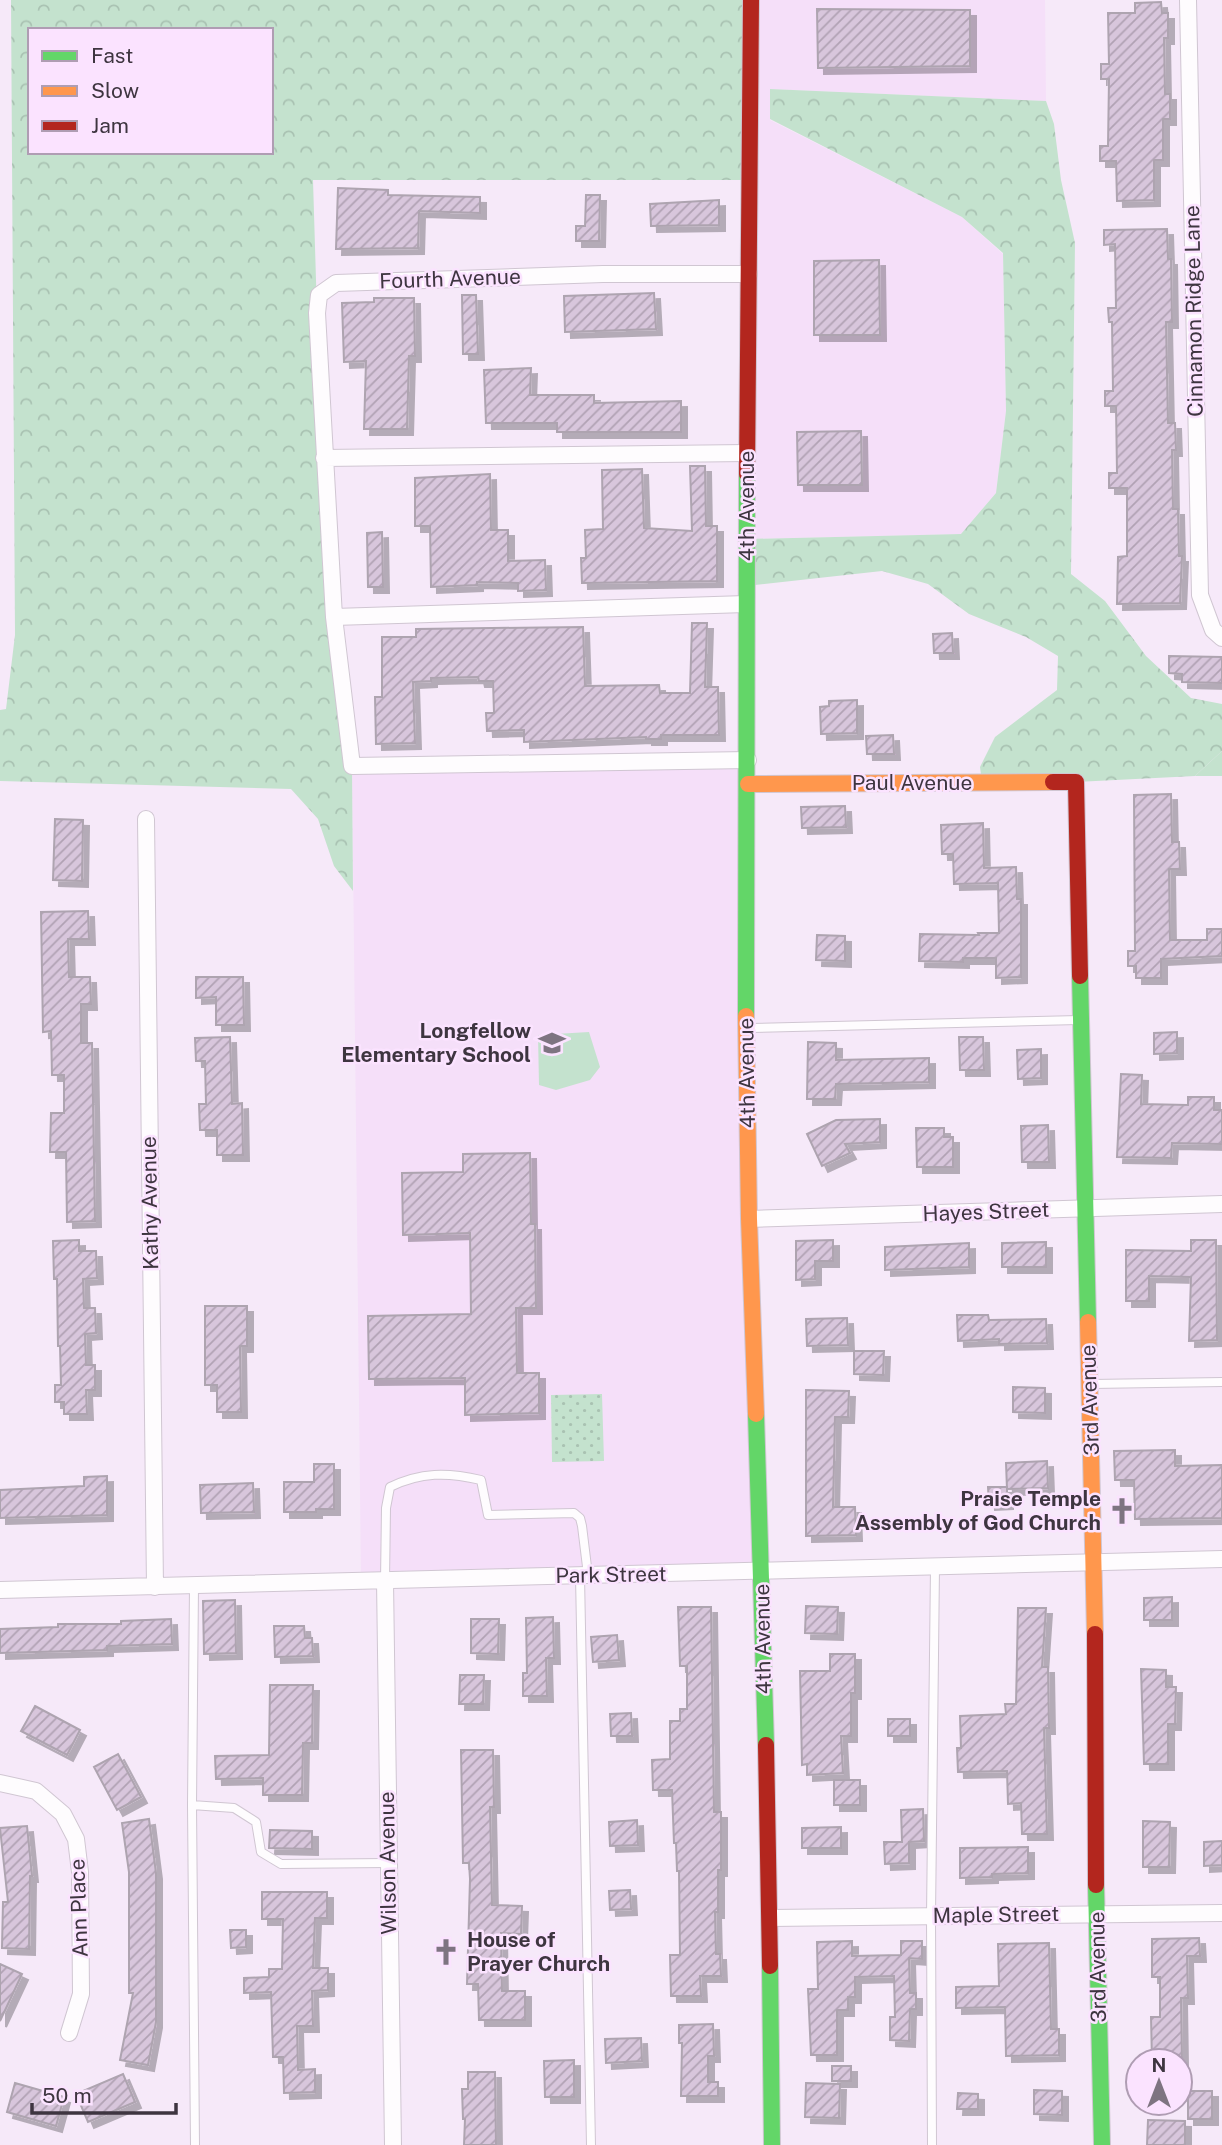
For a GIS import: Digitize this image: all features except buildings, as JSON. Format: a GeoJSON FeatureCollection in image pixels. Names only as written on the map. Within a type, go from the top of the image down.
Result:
{"type":"FeatureCollection","features":[{"type":"Feature","properties":{"kind":"street","name":"4th Avenue"},"geometry":{"type":"LineString","coordinates":[[751,0],[746,1028],[749,1219],[762,1571],[772,2145]]}},
{"type":"Feature","properties":{"kind":"street","name":"Cinnamon Ridge Lane"},"geometry":{"type":"LineString","coordinates":[[1188,0],[1200,595],[1213,630],[1222,638]]}},
{"type":"Feature","properties":{"kind":"street","name":"Fourth Avenue"},"geometry":{"type":"LineString","coordinates":[[748,760],[352,766],[334,617],[317,313],[319,295],[335,283],[603,274],[749,274]]}},
{"type":"Feature","properties":{"kind":"street"},"geometry":{"type":"LineString","coordinates":[[324,458],[747,453]]}},
{"type":"Feature","properties":{"kind":"street"},"geometry":{"type":"LineString","coordinates":[[334,617],[746,604]]}},
{"type":"Feature","properties":{"kind":"street","name":"Paul Avenue"},"geometry":{"type":"LineString","coordinates":[[748,784],[1076,782]]}},
{"type":"Feature","properties":{"kind":"street","name":"3rd Avenue"},"geometry":{"type":"LineString","coordinates":[[1076,782],[1089,1384],[1096,1563],[1097,1913],[1102,2145]]}},
{"type":"Feature","properties":{"kind":"street","name":"Kathy Avenue"},"geometry":{"type":"LineString","coordinates":[[146,819],[155,1587]]}},
{"type":"Feature","properties":{"kind":"street","name":"Hayes Street"},"geometry":{"type":"LineString","coordinates":[[749,1219],[1222,1204]]}},
{"type":"Feature","properties":{"kind":"street","name":"Park Street"},"geometry":{"type":"LineString","coordinates":[[0,1590],[1222,1559]]}},
{"type":"Feature","properties":{"kind":"street","name":"Wilson Avenue"},"geometry":{"type":"LineString","coordinates":[[385,1581],[393,2145]]}},
{"type":"Feature","properties":{"kind":"street","name":"Ann Place"},"geometry":{"type":"LineString","coordinates":[[0,1783],[36,1791],[63,1814],[76,1839],[80,1872],[81,1994],[69,2033]]}},
{"type":"Feature","properties":{"kind":"street","name":"Maple Street"},"geometry":{"type":"LineString","coordinates":[[770,1918],[1222,1913]]}},
{"type":"Feature","properties":{"kind":"lane"},"geometry":{"type":"LineString","coordinates":[[746,1028],[1080,1020]]}},
{"type":"Feature","properties":{"kind":"lane"},"geometry":{"type":"LineString","coordinates":[[1089,1384],[1222,1382]]}},
{"type":"Feature","properties":{"kind":"lane"},"geometry":{"type":"LineString","coordinates":[[385,1581],[386,1508],[390,1487],[408,1478],[452,1474],[481,1480],[488,1515],[574,1513],[580,1518],[584,1576],[591,2145]]}},
{"type":"Feature","properties":{"kind":"lane"},"geometry":{"type":"LineString","coordinates":[[932,2145],[931,1916],[935,1567]]}},
{"type":"Feature","properties":{"kind":"lane"},"geometry":{"type":"LineString","coordinates":[[194,1586],[192,1805],[195,2145]]}},
{"type":"Feature","properties":{"kind":"lane"},"geometry":{"type":"LineString","coordinates":[[192,1805],[234,1808],[256,1822],[261,1852],[281,1864],[387,1863]]}},
{"type":"Feature","properties":{"kind":"shaded area"},"geometry":{"type":"Polygon","coordinates":[[[751,0],[1045,0],[1046,101],[770,89],[770,120],[962,217],[1003,254],[1006,411],[996,493],[961,534],[746,539],[751,0]]]}},
{"type":"Feature","properties":{"kind":"shaded area","name":"Longfellow Elementary School"},"geometry":{"type":"Polygon","coordinates":[[[748,760],[762,1571],[361,1581],[352,766],[748,760]]]}},
{"type":"Feature","properties":{"kind":"green space"},"geometry":{"type":"Polygon","coordinates":[[[11,0],[751,0],[749,180],[313,180],[317,313],[352,766],[353,891],[334,866],[318,819],[291,789],[0,781],[0,710],[6,709],[15,635],[11,0]]]}},
{"type":"Feature","properties":{"kind":"green space"},"geometry":{"type":"Polygon","coordinates":[[[770,89],[1046,101],[1054,124],[1061,180],[1075,243],[1071,574],[1105,601],[1146,656],[1191,698],[1222,704],[1222,751],[1195,776],[1076,782],[982,782],[980,767],[995,737],[1057,690],[1058,656],[1026,637],[969,614],[928,584],[882,571],[746,586],[746,539],[961,534],[996,493],[1006,411],[1003,253],[962,217],[770,119],[770,89]]]}},
{"type":"Feature","properties":{"kind":"green space"},"geometry":{"type":"Polygon","coordinates":[[[1222,751],[1222,776],[1195,776],[1222,751]]]}},
{"type":"Feature","properties":{"kind":"green space"},"geometry":{"type":"Polygon","coordinates":[[[589,1032],[600,1067],[590,1080],[556,1090],[539,1085],[538,1035],[589,1032]]]}},
{"type":"Feature","properties":{"kind":"green space"},"geometry":{"type":"Polygon","coordinates":[[[602,1394],[604,1461],[552,1462],[551,1395],[602,1394]]]}},
{"type":"Feature","properties":{"kind":"traffic: fast"},"geometry":{"type":"LineString","coordinates":[[746,1016],[747,474]]}},
{"type":"Feature","properties":{"kind":"traffic: fast"},"geometry":{"type":"LineString","coordinates":[[1080,976],[1088,1322]]}},
{"type":"Feature","properties":{"kind":"traffic: fast"},"geometry":{"type":"LineString","coordinates":[[756,1414],[766,1745]]}},
{"type":"Feature","properties":{"kind":"traffic: fast"},"geometry":{"type":"LineString","coordinates":[[1096,1885],[1102,2145]]}},
{"type":"Feature","properties":{"kind":"traffic: fast"},"geometry":{"type":"LineString","coordinates":[[770,1966],[772,2145]]}},
{"type":"Feature","properties":{"kind":"traffic: slow"},"geometry":{"type":"LineString","coordinates":[[748,784],[1053,782]]}},
{"type":"Feature","properties":{"kind":"traffic: slow"},"geometry":{"type":"LineString","coordinates":[[746,1016],[756,1414]]}},
{"type":"Feature","properties":{"kind":"traffic: slow"},"geometry":{"type":"LineString","coordinates":[[1088,1322],[1095,1634]]}},
{"type":"Feature","properties":{"kind":"traffic: jam"},"geometry":{"type":"LineString","coordinates":[[747,474],[751,0]]}},
{"type":"Feature","properties":{"kind":"traffic: jam"},"geometry":{"type":"LineString","coordinates":[[1053,782],[1076,782],[1080,976]]}},
{"type":"Feature","properties":{"kind":"traffic: jam"},"geometry":{"type":"LineString","coordinates":[[1095,1634],[1096,1885]]}},
{"type":"Feature","properties":{"kind":"traffic: jam"},"geometry":{"type":"LineString","coordinates":[[766,1745],[770,1966]]}},
{"type":"Feature","properties":{"kind":"place","name":"Longfellow Elementary School"},"geometry":{"type":"Point","coordinates":[552,1043]}},
{"type":"Feature","properties":{"kind":"place","name":"Praise Temple Assembly of God Church"},"geometry":{"type":"Point","coordinates":[1122,1511]}},
{"type":"Feature","properties":{"kind":"place","name":"House of Prayer Church"},"geometry":{"type":"Point","coordinates":[446,1952]}}]}
